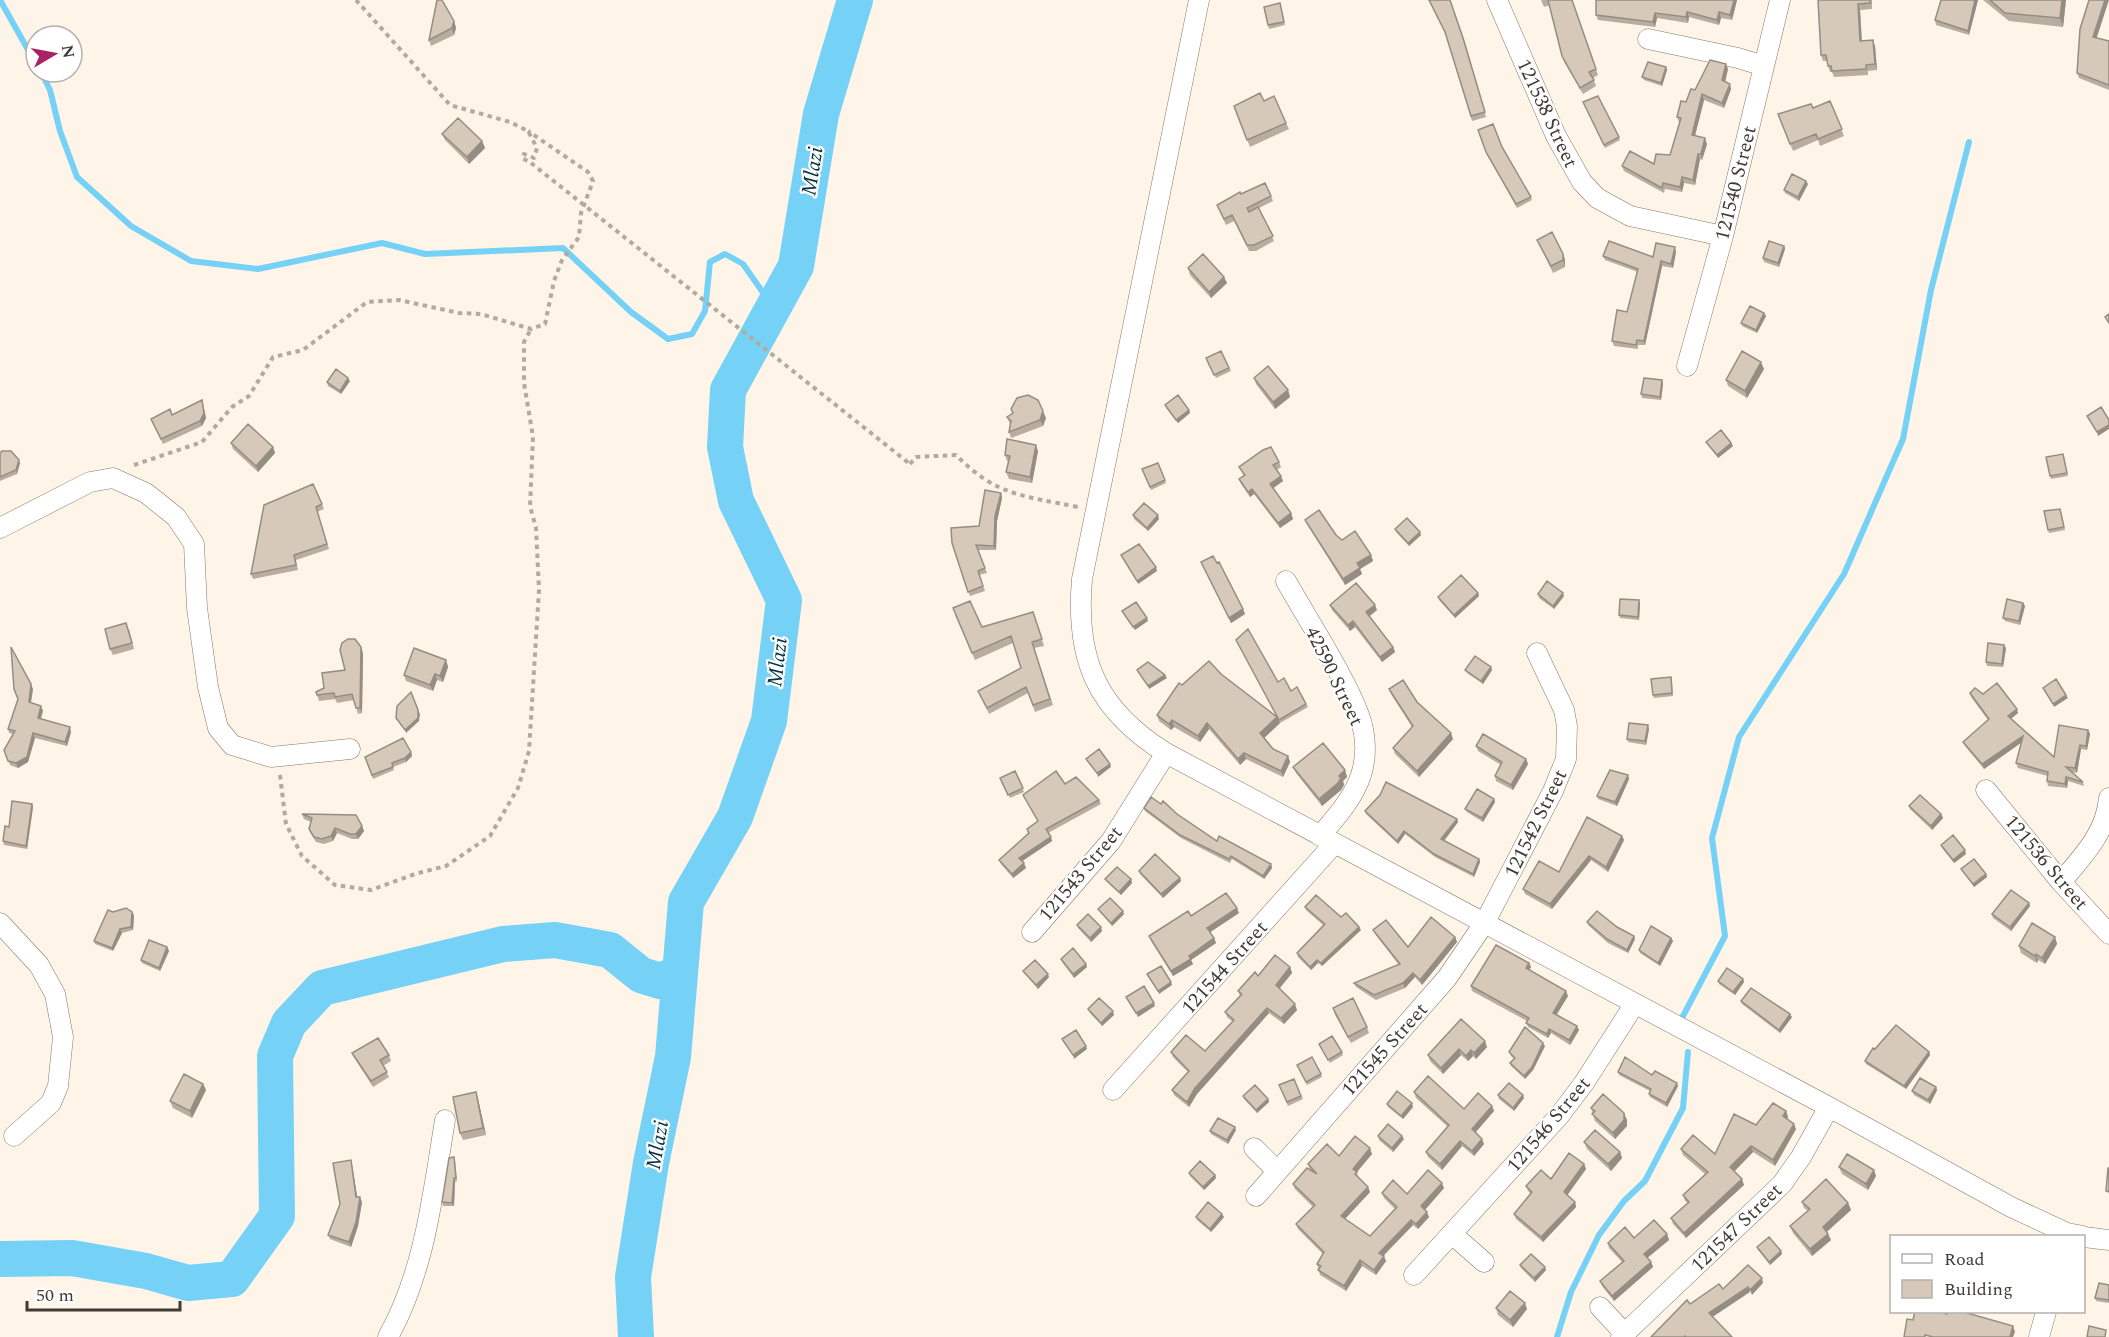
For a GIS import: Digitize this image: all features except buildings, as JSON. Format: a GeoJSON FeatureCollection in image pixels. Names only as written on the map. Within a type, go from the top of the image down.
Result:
{"type":"FeatureCollection","features":[{"type":"Feature","properties":{"kind":"street"},"geometry":{"type":"LineString","coordinates":[[1199,0],[1082,579],[1082,643],[1092,674],[1107,700],[1135,732],[1166,753],[1485,922],[1634,1005],[1829,1107],[2011,1207],[2073,1235]]}},
{"type":"Feature","properties":{"kind":"street","name":"121538 Street"},"geometry":{"type":"LineString","coordinates":[[1497,0],[1570,164],[1597,198],[1630,216],[1723,236]]}},
{"type":"Feature","properties":{"kind":"street","name":"121540 Street"},"geometry":{"type":"LineString","coordinates":[[1687,366],[1723,236],[1780,0]]}},
{"type":"Feature","properties":{"kind":"street"},"geometry":{"type":"LineString","coordinates":[[1648,39],[1738,58],[1764,66]]}},
{"type":"Feature","properties":{"kind":"street"},"geometry":{"type":"LineString","coordinates":[[0,528],[90,482],[113,478],[146,493],[176,517],[194,544],[197,608],[208,687],[218,728],[232,745],[250,752],[281,756],[350,749]]}},
{"type":"Feature","properties":{"kind":"street","name":"42590 Street"},"geometry":{"type":"LineString","coordinates":[[1286,581],[1349,694],[1359,715],[1365,744],[1361,774],[1327,840]]}},
{"type":"Feature","properties":{"kind":"street","name":"121542 Street"},"geometry":{"type":"LineString","coordinates":[[1485,922],[1553,791],[1566,759],[1567,726],[1564,710],[1537,653]]}},
{"type":"Feature","properties":{"kind":"street","name":"121543 Street"},"geometry":{"type":"LineString","coordinates":[[1032,932],[1111,841],[1166,753]]}},
{"type":"Feature","properties":{"kind":"street","name":"121536 Street"},"geometry":{"type":"LineString","coordinates":[[1986,790],[2061,882],[2109,934]]}},
{"type":"Feature","properties":{"kind":"street"},"geometry":{"type":"LineString","coordinates":[[2061,882],[2099,836],[2106,819],[2109,798]]}},
{"type":"Feature","properties":{"kind":"street","name":"121544 Street"},"geometry":{"type":"LineString","coordinates":[[1113,1090],[1327,840]]}},
{"type":"Feature","properties":{"kind":"street","name":"121545 Street"},"geometry":{"type":"LineString","coordinates":[[1256,1196],[1276,1170],[1447,978],[1485,922]]}},
{"type":"Feature","properties":{"kind":"street"},"geometry":{"type":"LineString","coordinates":[[0,923],[39,965],[55,994],[63,1037],[58,1086],[51,1103],[14,1136]]}},
{"type":"Feature","properties":{"kind":"street","name":"121546 Street"},"geometry":{"type":"LineString","coordinates":[[1414,1275],[1453,1235],[1574,1097],[1634,1005]]}},
{"type":"Feature","properties":{"kind":"street","name":"121547 Street"},"geometry":{"type":"LineString","coordinates":[[1600,1308],[1623,1335],[1782,1184],[1801,1157],[1829,1107]]}},
{"type":"Feature","properties":{"kind":"street"},"geometry":{"type":"LineString","coordinates":[[388,1337],[398,1318],[421,1254],[445,1120]]}},
{"type":"Feature","properties":{"kind":"street"},"geometry":{"type":"LineString","coordinates":[[1254,1148],[1276,1170]]}},
{"type":"Feature","properties":{"kind":"street"},"geometry":{"type":"LineString","coordinates":[[1453,1235],[1484,1262]]}},
{"type":"Feature","properties":{"kind":"street"},"geometry":{"type":"LineString","coordinates":[[2085,1237],[2109,1240]]}},
{"type":"Feature","properties":{"kind":"street"},"geometry":{"type":"LineString","coordinates":[[2039,1337],[2045,1313]]}},
{"type":"Feature","properties":{"kind":"path"},"geometry":{"type":"LineString","coordinates":[[113,478],[121,470],[202,442],[232,407],[249,396],[273,357],[303,350],[367,302],[399,300],[459,313],[481,314],[531,329],[545,324],[554,281],[562,260],[579,237],[581,213],[593,182],[588,172],[528,131],[510,122],[450,105],[356,0]]}},
{"type":"Feature","properties":{"kind":"path"},"geometry":{"type":"LineString","coordinates":[[528,131],[537,148],[534,158],[524,154],[522,158],[910,464],[916,457],[956,455],[978,477],[1011,493],[1095,510]]}},
{"type":"Feature","properties":{"kind":"path"},"geometry":{"type":"LineString","coordinates":[[281,756],[280,786],[286,824],[302,856],[335,885],[371,890],[415,873],[446,866],[490,836],[519,788],[529,751],[539,590],[536,528],[530,506],[533,437],[524,383],[524,342],[531,329]]}},
{"type":"Feature","properties":{"kind":"waterway"},"geometry":{"type":"LineString","coordinates":[[0,0],[24,43]]}},
{"type":"Feature","properties":{"kind":"waterway","name":"Mlazi"},"geometry":{"type":"LineString","coordinates":[[636,1337],[633,1277],[651,1163],[673,1057],[686,902],[735,817],[769,721],[784,600],[736,501],[725,447],[728,390],[796,266],[821,114],[855,0]]}},
{"type":"Feature","properties":{"kind":"waterway"},"geometry":{"type":"LineString","coordinates":[[47,84],[60,131],[77,177],[131,226],[191,261],[258,269],[382,243],[425,254],[563,248],[631,312],[668,339],[692,334],[705,311],[710,262],[725,254],[743,264],[773,307]]}},
{"type":"Feature","properties":{"kind":"waterway"},"geometry":{"type":"LineString","coordinates":[[1682,1018],[1725,936],[1712,838],[1739,737],[1844,574],[1903,439],[1931,290],[1969,142]]}},
{"type":"Feature","properties":{"kind":"waterway"},"geometry":{"type":"LineString","coordinates":[[0,1259],[72,1258],[146,1271],[188,1283],[232,1279],[277,1216],[275,1056],[289,1023],[322,988],[503,944],[555,940],[610,950],[641,975],[660,981],[680,973]]}},
{"type":"Feature","properties":{"kind":"waterway"},"geometry":{"type":"LineString","coordinates":[[1557,1337],[1571,1292],[1599,1235],[1624,1201],[1645,1181],[1683,1108],[1688,1052]]}}]}
